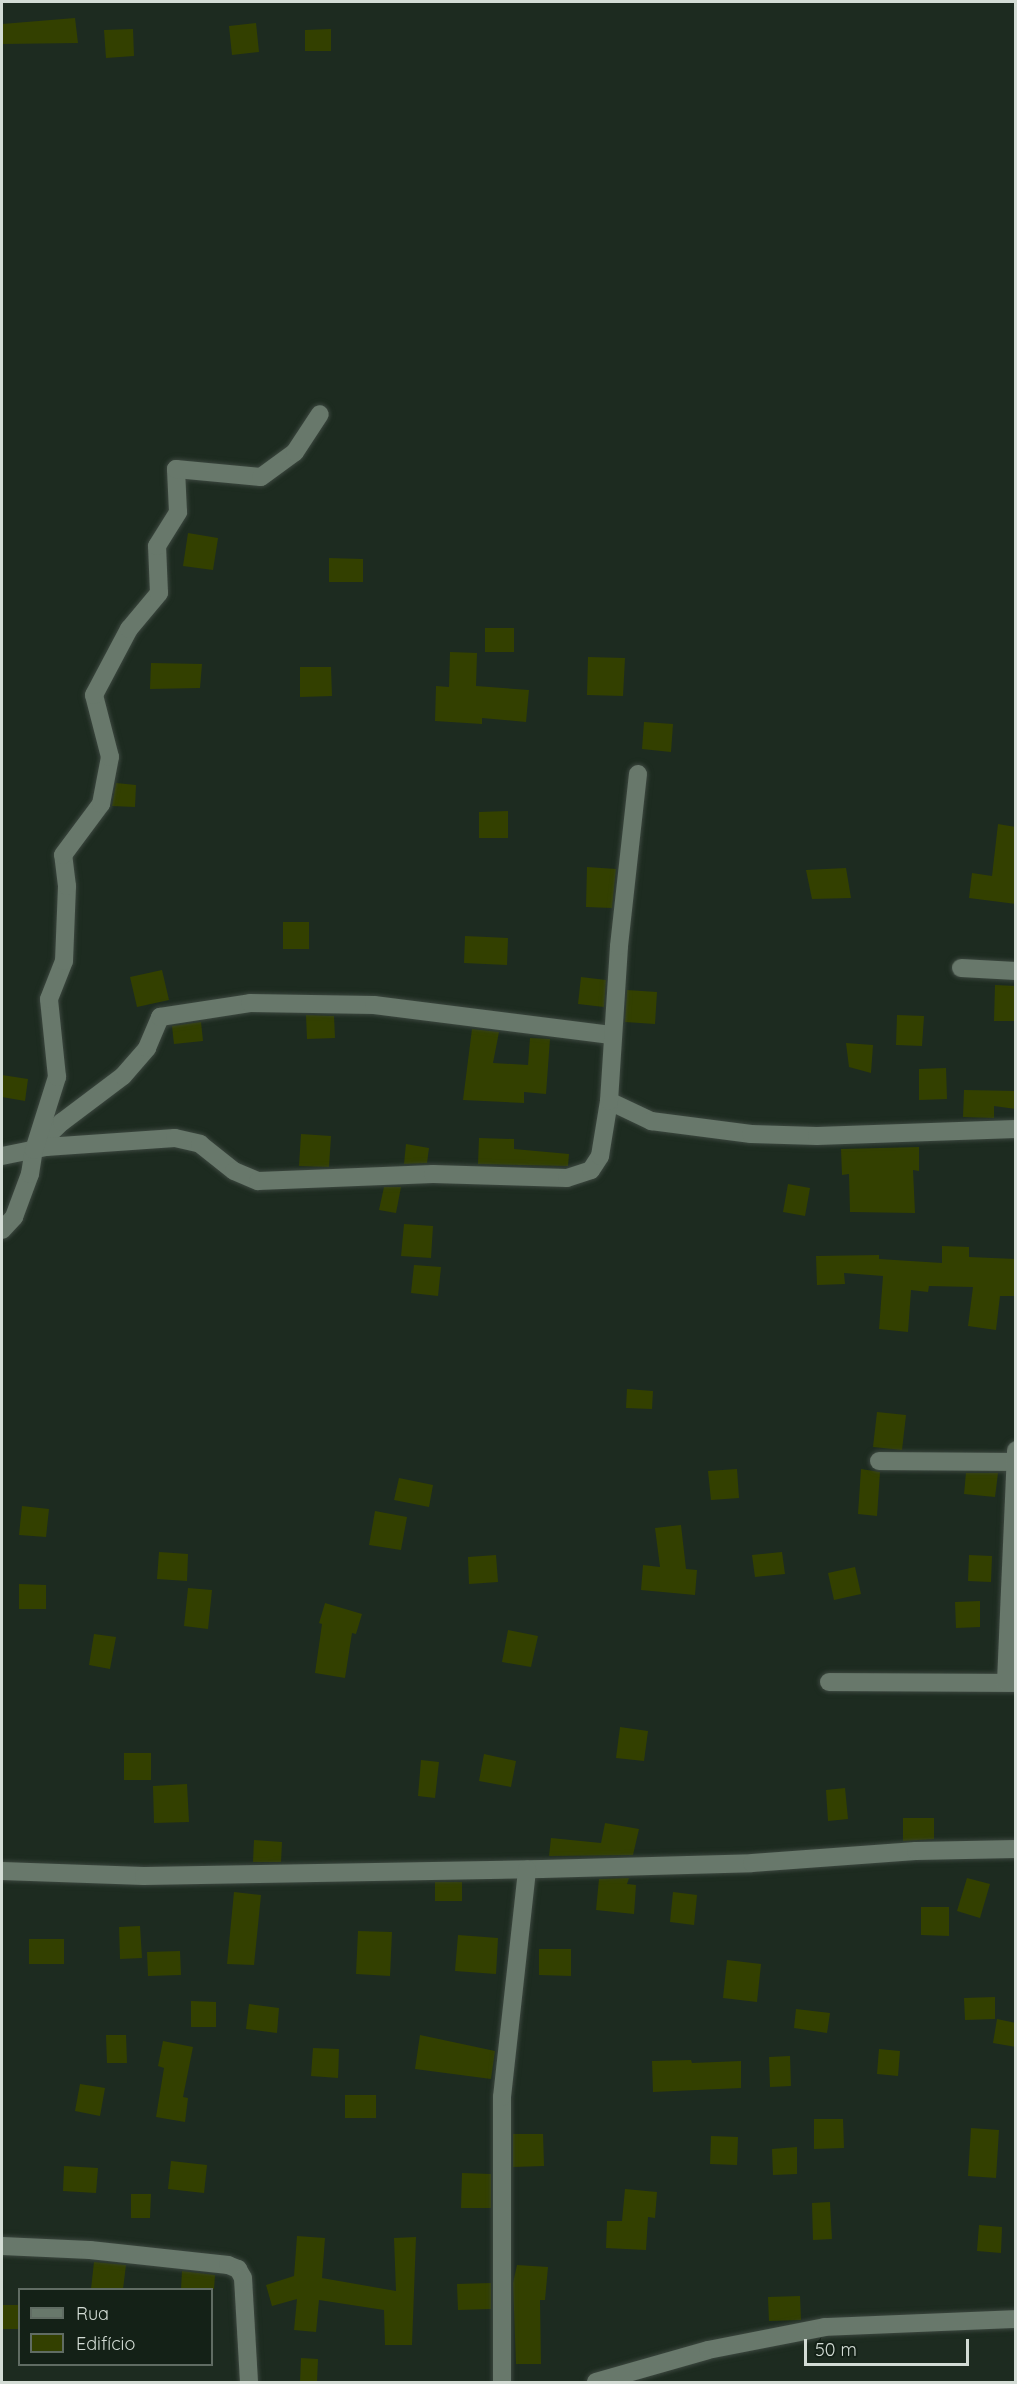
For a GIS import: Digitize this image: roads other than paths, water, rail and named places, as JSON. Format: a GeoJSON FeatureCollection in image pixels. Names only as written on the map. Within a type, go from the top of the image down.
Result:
{"type":"FeatureCollection","features":[{"type":"Feature","properties":{"kind":"street"},"geometry":{"type":"LineString","coordinates":[[2,1230],[14,1217],[30,1174],[34,1150],[57,1077],[49,999],[64,961],[67,886],[63,855],[101,804],[110,757],[94,695],[129,629],[159,593],[157,546],[178,512],[176,469],[261,477],[295,452],[320,414]]}},
{"type":"Feature","properties":{"kind":"street"},"geometry":{"type":"LineString","coordinates":[[2,1156],[34,1150],[175,1138],[200,1144],[234,1171],[258,1181],[433,1174],[567,1178],[591,1170],[600,1156],[609,1101],[613,1035],[638,774]]}},
{"type":"Feature","properties":{"kind":"street"},"geometry":{"type":"LineString","coordinates":[[961,968],[1016,971]]}},
{"type":"Feature","properties":{"kind":"street"},"geometry":{"type":"LineString","coordinates":[[34,1150],[62,1122],[123,1076],[147,1048],[160,1017],[250,1004],[363,1004],[613,1035]]}},
{"type":"Feature","properties":{"kind":"street"},"geometry":{"type":"LineString","coordinates":[[609,1101],[651,1121],[751,1134],[818,1136],[1016,1129]]}},
{"type":"Feature","properties":{"kind":"street"},"geometry":{"type":"LineString","coordinates":[[829,1682],[1011,1682],[1016,1450]]}},
{"type":"Feature","properties":{"kind":"street"},"geometry":{"type":"LineString","coordinates":[[879,1461],[1015,1462]]}},
{"type":"Feature","properties":{"kind":"street"},"geometry":{"type":"LineString","coordinates":[[2,1871],[144,1876],[527,1869],[752,1863],[916,1851],[1016,1849]]}},
{"type":"Feature","properties":{"kind":"street"},"geometry":{"type":"LineString","coordinates":[[502,2382],[502,2097],[527,1869]]}},
{"type":"Feature","properties":{"kind":"street"},"geometry":{"type":"LineString","coordinates":[[2,2246],[113,2252],[228,2265],[238,2269],[243,2278],[249,2382]]}},
{"type":"Feature","properties":{"kind":"street"},"geometry":{"type":"LineString","coordinates":[[596,2382],[708,2350],[825,2327],[1016,2319]]}}]}
